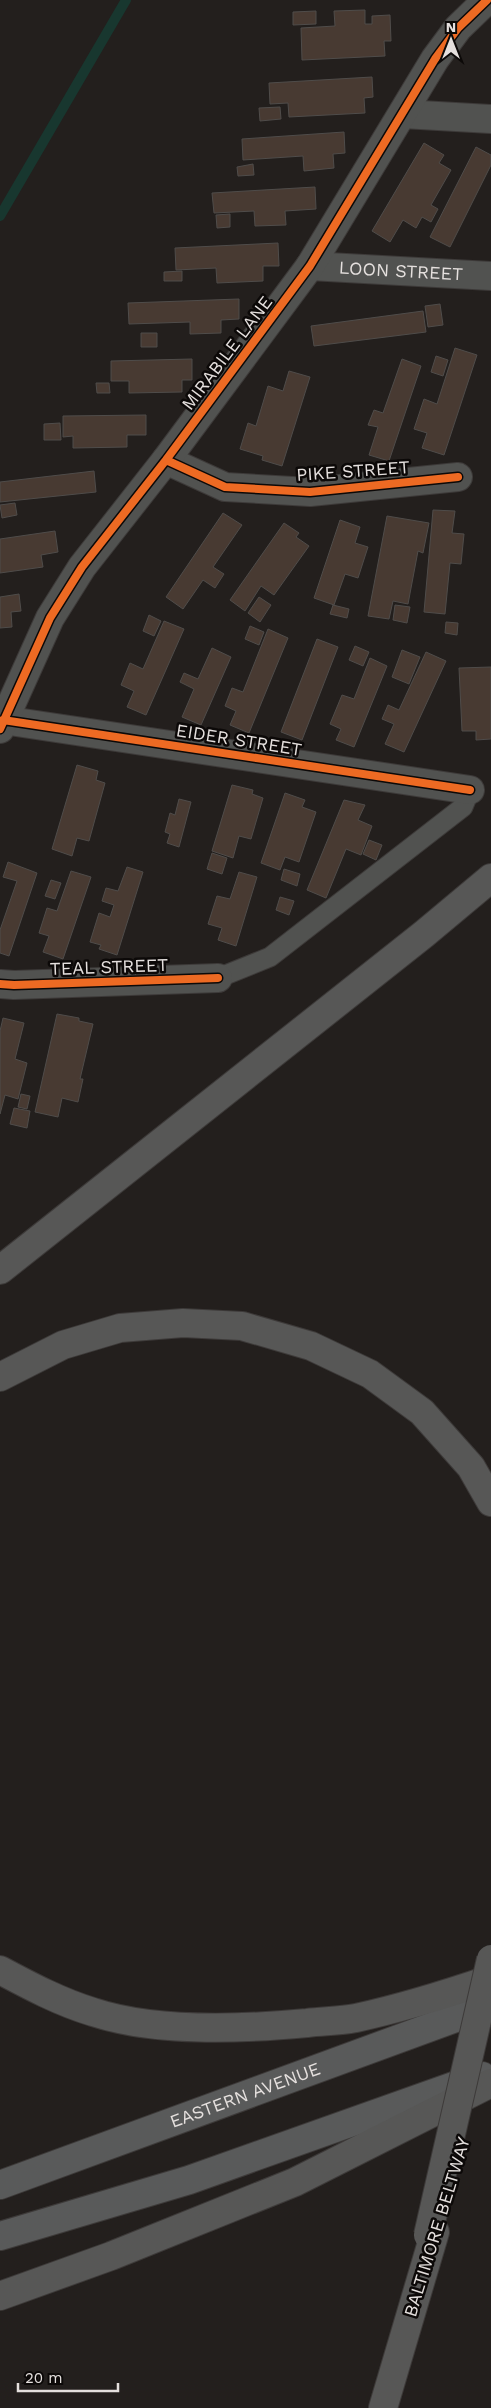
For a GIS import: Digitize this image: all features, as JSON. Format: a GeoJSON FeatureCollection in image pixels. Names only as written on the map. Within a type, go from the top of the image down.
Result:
{"type":"FeatureCollection","features":[{"type":"Feature","properties":{"kind":"highway"},"geometry":{"type":"LineString","coordinates":[[0,1270],[424,934],[491,878]]}},
{"type":"Feature","properties":{"kind":"highway"},"geometry":{"type":"LineString","coordinates":[[0,1377],[62,1345],[120,1328],[183,1323],[242,1326],[311,1346],[370,1374],[422,1412],[471,1468],[491,1502]]}},
{"type":"Feature","properties":{"kind":"highway"},"geometry":{"type":"LineString","coordinates":[[432,2233],[491,1959]]}},
{"type":"Feature","properties":{"kind":"highway"},"geometry":{"type":"LineString","coordinates":[[0,1970],[37,1990],[94,2013],[144,2023],[204,2027],[277,2025],[355,2018],[448,1994],[491,1979]]}},
{"type":"Feature","properties":{"kind":"highway","name":"BALTIMORE BELTWAY"},"geometry":{"type":"LineString","coordinates":[[383,2408],[432,2233],[491,2046]]}},
{"type":"Feature","properties":{"kind":"highway"},"geometry":{"type":"LineString","coordinates":[[0,2296],[110,2256],[295,2182],[491,2083]]}},
{"type":"Feature","properties":{"kind":"main road","name":"EASTERN AVENUE"},"geometry":{"type":"LineString","coordinates":[[0,2185],[491,2005]]}},
{"type":"Feature","properties":{"kind":"main road"},"geometry":{"type":"LineString","coordinates":[[0,2236],[189,2180],[491,2073]]}},
{"type":"Feature","properties":{"kind":"street","name":"MIRABILE LANE"},"geometry":{"type":"LineString","coordinates":[[2,724],[50,618],[82,567],[166,460],[310,266],[436,59],[458,28],[487,0]]}},
{"type":"Feature","properties":{"kind":"street"},"geometry":{"type":"LineString","coordinates":[[403,114],[491,118]]}},
{"type":"Feature","properties":{"kind":"street","name":"LOON STREET"},"geometry":{"type":"LineString","coordinates":[[310,266],[491,276]]}},
{"type":"Feature","properties":{"kind":"street","name":"PIKE STREET"},"geometry":{"type":"LineString","coordinates":[[166,460],[225,487],[301,491],[458,477]]}},
{"type":"Feature","properties":{"kind":"street","name":"EIDER STREET"},"geometry":{"type":"LineString","coordinates":[[2,724],[470,790]]}},
{"type":"Feature","properties":{"kind":"street","name":"TEAL STREET"},"geometry":{"type":"LineString","coordinates":[[0,984],[218,978]]}},
{"type":"Feature","properties":{"kind":"lane"},"geometry":{"type":"LineString","coordinates":[[218,978],[270,957],[463,807],[470,790]]}},
{"type":"Feature","properties":{"kind":"building"},"geometry":{"type":"Polygon","coordinates":[[[365,10],[365,24],[372,24],[372,16],[390,15],[391,41],[384,41],[385,56],[302,60],[301,28],[335,26],[334,11],[365,10]]]}},
{"type":"Feature","properties":{"kind":"building"},"geometry":{"type":"Polygon","coordinates":[[[316,11],[316,24],[293,25],[293,12],[316,11]]]}},
{"type":"Feature","properties":{"kind":"building"},"geometry":{"type":"Polygon","coordinates":[[[372,77],[373,97],[364,98],[365,113],[289,117],[288,103],[270,104],[269,83],[372,77]]]}},
{"type":"Feature","properties":{"kind":"building"},"geometry":{"type":"Polygon","coordinates":[[[280,107],[281,119],[260,121],[259,108],[280,107]]]}},
{"type":"Feature","properties":{"kind":"building"},"geometry":{"type":"Polygon","coordinates":[[[344,132],[345,153],[333,154],[334,168],[304,171],[303,156],[243,160],[242,139],[344,132]]]}},
{"type":"Feature","properties":{"kind":"building"},"geometry":{"type":"Polygon","coordinates":[[[424,143],[444,155],[439,163],[451,170],[431,205],[438,209],[431,222],[422,217],[416,228],[403,220],[390,242],[372,231],[424,143]]]}},
{"type":"Feature","properties":{"kind":"building"},"geometry":{"type":"Polygon","coordinates":[[[476,147],[491,155],[491,165],[450,247],[430,237],[476,147]]]}},
{"type":"Feature","properties":{"kind":"building"},"geometry":{"type":"Polygon","coordinates":[[[253,164],[254,175],[238,176],[237,167],[253,164]]]}},
{"type":"Feature","properties":{"kind":"building"},"geometry":{"type":"Polygon","coordinates":[[[315,187],[316,209],[285,211],[286,225],[255,226],[254,211],[214,213],[212,193],[315,187]]]}},
{"type":"Feature","properties":{"kind":"building"},"geometry":{"type":"Polygon","coordinates":[[[230,214],[230,227],[217,228],[216,215],[230,214]]]}},
{"type":"Feature","properties":{"kind":"building"},"geometry":{"type":"Polygon","coordinates":[[[278,243],[279,266],[263,266],[263,281],[217,283],[216,268],[176,270],[175,248],[278,243]]]}},
{"type":"Feature","properties":{"kind":"building"},"geometry":{"type":"Polygon","coordinates":[[[182,271],[182,281],[164,281],[164,272],[182,271]]]}},
{"type":"Feature","properties":{"kind":"building"},"geometry":{"type":"Polygon","coordinates":[[[239,299],[239,319],[221,320],[221,333],[190,334],[190,322],[129,324],[128,303],[239,299]]]}},
{"type":"Feature","properties":{"kind":"building"},"geometry":{"type":"Polygon","coordinates":[[[440,304],[443,325],[428,327],[425,306],[440,304]]]}},
{"type":"Feature","properties":{"kind":"building"},"geometry":{"type":"Polygon","coordinates":[[[423,311],[426,332],[314,346],[311,326],[423,311]]]}},
{"type":"Feature","properties":{"kind":"building"},"geometry":{"type":"Polygon","coordinates":[[[141,333],[157,333],[157,347],[141,347],[141,333]]]}},
{"type":"Feature","properties":{"kind":"building"},"geometry":{"type":"Polygon","coordinates":[[[455,348],[477,355],[444,455],[422,448],[427,433],[414,429],[424,399],[437,404],[455,348]]]}},
{"type":"Feature","properties":{"kind":"building"},"geometry":{"type":"Polygon","coordinates":[[[436,356],[448,360],[443,376],[431,372],[436,356]]]}},
{"type":"Feature","properties":{"kind":"building"},"geometry":{"type":"Polygon","coordinates":[[[192,359],[192,380],[182,380],[182,392],[129,393],[129,381],[111,381],[111,361],[192,359]]]}},
{"type":"Feature","properties":{"kind":"building"},"geometry":{"type":"Polygon","coordinates":[[[402,359],[421,366],[389,461],[369,455],[378,427],[368,425],[374,410],[383,413],[402,359]]]}},
{"type":"Feature","properties":{"kind":"building"},"geometry":{"type":"Polygon","coordinates":[[[289,371],[310,377],[282,466],[262,460],[263,456],[240,449],[248,423],[256,426],[268,386],[283,391],[289,371]]]}},
{"type":"Feature","properties":{"kind":"building"},"geometry":{"type":"Polygon","coordinates":[[[96,383],[109,383],[110,393],[97,393],[96,383]]]}},
{"type":"Feature","properties":{"kind":"building"},"geometry":{"type":"Polygon","coordinates":[[[146,415],[146,435],[127,435],[127,447],[73,448],[73,436],[63,437],[63,416],[146,415]]]}},
{"type":"Feature","properties":{"kind":"building"},"geometry":{"type":"Polygon","coordinates":[[[60,423],[61,440],[44,440],[44,424],[60,423]]]}},
{"type":"Feature","properties":{"kind":"building"},"geometry":{"type":"Polygon","coordinates":[[[94,471],[96,492],[0,502],[0,482],[94,471]]]}},
{"type":"Feature","properties":{"kind":"building"},"geometry":{"type":"Polygon","coordinates":[[[15,503],[17,515],[2,518],[0,505],[15,503]]]}},
{"type":"Feature","properties":{"kind":"building"},"geometry":{"type":"Polygon","coordinates":[[[433,510],[455,511],[452,533],[464,534],[461,564],[450,563],[445,614],[424,612],[433,510]]]}},
{"type":"Feature","properties":{"kind":"building"},"geometry":{"type":"Polygon","coordinates":[[[223,513],[242,525],[213,567],[224,574],[215,588],[203,580],[183,609],[166,597],[223,513]]]}},
{"type":"Feature","properties":{"kind":"building"},"geometry":{"type":"Polygon","coordinates":[[[387,516],[429,523],[423,553],[418,551],[408,604],[393,601],[389,619],[368,616],[387,516]]]}},
{"type":"Feature","properties":{"kind":"building"},"geometry":{"type":"Polygon","coordinates":[[[340,520],[360,527],[355,543],[368,547],[358,578],[345,574],[334,605],[314,598],[340,520]]]}},
{"type":"Feature","properties":{"kind":"building"},"geometry":{"type":"Polygon","coordinates":[[[284,523],[299,533],[296,537],[309,546],[274,595],[261,586],[245,611],[230,600],[284,523]]]}},
{"type":"Feature","properties":{"kind":"building"},"geometry":{"type":"Polygon","coordinates":[[[55,531],[58,552],[41,555],[43,567],[0,573],[0,539],[55,531]]]}},
{"type":"Feature","properties":{"kind":"building"},"geometry":{"type":"Polygon","coordinates":[[[19,594],[21,611],[11,612],[12,627],[0,628],[0,597],[19,594]]]}},
{"type":"Feature","properties":{"kind":"building"},"geometry":{"type":"Polygon","coordinates":[[[259,597],[271,605],[260,622],[248,613],[259,597]]]}},
{"type":"Feature","properties":{"kind":"building"},"geometry":{"type":"Polygon","coordinates":[[[333,605],[349,609],[347,618],[330,614],[333,605]]]}},
{"type":"Feature","properties":{"kind":"building"},"geometry":{"type":"Polygon","coordinates":[[[395,605],[410,607],[407,623],[393,620],[395,605]]]}},
{"type":"Feature","properties":{"kind":"building"},"geometry":{"type":"Polygon","coordinates":[[[149,615],[161,621],[154,636],[143,631],[149,615]]]}},
{"type":"Feature","properties":{"kind":"building"},"geometry":{"type":"Polygon","coordinates":[[[164,621],[184,629],[146,715],[127,707],[134,691],[121,685],[130,663],[143,669],[164,621]]]}},
{"type":"Feature","properties":{"kind":"building"},"geometry":{"type":"Polygon","coordinates":[[[446,622],[458,623],[457,635],[445,633],[446,622]]]}},
{"type":"Feature","properties":{"kind":"building"},"geometry":{"type":"Polygon","coordinates":[[[250,626],[264,632],[259,645],[245,639],[250,626]]]}},
{"type":"Feature","properties":{"kind":"building"},"geometry":{"type":"Polygon","coordinates":[[[268,629],[288,638],[249,733],[230,725],[236,711],[225,706],[232,688],[243,692],[268,629]]]}},
{"type":"Feature","properties":{"kind":"building"},"geometry":{"type":"Polygon","coordinates":[[[317,639],[338,647],[302,740],[281,732],[317,639]]]}},
{"type":"Feature","properties":{"kind":"building"},"geometry":{"type":"Polygon","coordinates":[[[355,646],[369,652],[363,666],[349,660],[355,646]]]}},
{"type":"Feature","properties":{"kind":"building"},"geometry":{"type":"Polygon","coordinates":[[[212,648],[231,657],[201,725],[182,717],[194,689],[180,682],[184,673],[198,679],[212,648]]]}},
{"type":"Feature","properties":{"kind":"building"},"geometry":{"type":"Polygon","coordinates":[[[402,650],[420,657],[409,684],[392,677],[402,650]]]}},
{"type":"Feature","properties":{"kind":"building"},"geometry":{"type":"Polygon","coordinates":[[[426,652],[446,661],[404,752],[385,744],[394,724],[382,719],[388,705],[399,710],[426,652]]]}},
{"type":"Feature","properties":{"kind":"building"},"geometry":{"type":"Polygon","coordinates":[[[370,658],[387,666],[354,747],[336,740],[341,729],[330,724],[342,695],[354,699],[370,658]]]}},
{"type":"Feature","properties":{"kind":"building"},"geometry":{"type":"Polygon","coordinates":[[[491,667],[491,739],[476,740],[476,731],[462,731],[459,668],[491,667]]]}},
{"type":"Feature","properties":{"kind":"building"},"geometry":{"type":"Polygon","coordinates":[[[77,765],[98,771],[96,780],[105,783],[89,841],[77,838],[72,856],[52,849],[77,765]]]}},
{"type":"Feature","properties":{"kind":"building"},"geometry":{"type":"Polygon","coordinates":[[[232,785],[253,790],[252,794],[263,798],[251,839],[239,836],[233,858],[212,851],[232,785]]]}},
{"type":"Feature","properties":{"kind":"building"},"geometry":{"type":"Polygon","coordinates":[[[285,793],[305,800],[302,807],[316,812],[299,862],[285,857],[280,870],[261,863],[285,793]]]}},
{"type":"Feature","properties":{"kind":"building"},"geometry":{"type":"Polygon","coordinates":[[[179,799],[191,802],[179,847],[167,843],[170,834],[165,832],[170,813],[175,815],[179,799]]]}},
{"type":"Feature","properties":{"kind":"building"},"geometry":{"type":"Polygon","coordinates":[[[344,800],[365,805],[358,820],[372,826],[361,855],[346,849],[326,898],[307,890],[344,800]]]}},
{"type":"Feature","properties":{"kind":"building"},"geometry":{"type":"Polygon","coordinates":[[[369,840],[382,845],[376,860],[363,854],[369,840]]]}},
{"type":"Feature","properties":{"kind":"building"},"geometry":{"type":"Polygon","coordinates":[[[212,853],[227,858],[222,874],[207,869],[212,853]]]}},
{"type":"Feature","properties":{"kind":"building"},"geometry":{"type":"Polygon","coordinates":[[[8,862],[37,873],[9,956],[0,953],[0,930],[17,881],[3,877],[8,862]]]}},
{"type":"Feature","properties":{"kind":"building"},"geometry":{"type":"Polygon","coordinates":[[[127,867],[143,872],[117,955],[99,949],[101,945],[90,942],[99,913],[110,917],[114,905],[102,901],[106,888],[118,891],[127,867]]]}},
{"type":"Feature","properties":{"kind":"building"},"geometry":{"type":"Polygon","coordinates":[[[284,869],[300,874],[297,886],[281,880],[284,869]]]}},
{"type":"Feature","properties":{"kind":"building"},"geometry":{"type":"Polygon","coordinates":[[[71,871],[91,877],[63,959],[43,952],[49,936],[39,933],[47,908],[57,911],[71,871]]]}},
{"type":"Feature","properties":{"kind":"building"},"geometry":{"type":"Polygon","coordinates":[[[239,872],[257,877],[236,946],[218,940],[222,928],[208,924],[217,896],[230,899],[239,872]]]}},
{"type":"Feature","properties":{"kind":"building"},"geometry":{"type":"Polygon","coordinates":[[[51,880],[61,883],[55,899],[45,896],[51,880]]]}},
{"type":"Feature","properties":{"kind":"building"},"geometry":{"type":"Polygon","coordinates":[[[280,897],[294,901],[289,915],[276,910],[280,897]]]}},
{"type":"Feature","properties":{"kind":"building"},"geometry":{"type":"Polygon","coordinates":[[[57,1014],[79,1018],[79,1021],[93,1024],[80,1079],[83,1079],[78,1102],[62,1098],[58,1117],[35,1112],[57,1014]]]}},
{"type":"Feature","properties":{"kind":"building"},"geometry":{"type":"Polygon","coordinates":[[[3,1018],[24,1023],[15,1059],[27,1063],[18,1099],[5,1095],[0,1114],[0,1031],[3,1018]]]}},
{"type":"Feature","properties":{"kind":"building"},"geometry":{"type":"Polygon","coordinates":[[[21,1094],[30,1096],[27,1109],[18,1107],[21,1094]]]}},
{"type":"Feature","properties":{"kind":"building"},"geometry":{"type":"Polygon","coordinates":[[[14,1108],[30,1111],[27,1128],[10,1124],[14,1108]]]}},
{"type":"Feature","properties":{"kind":"waterway"},"geometry":{"type":"LineString","coordinates":[[0,216],[126,0]]}},
{"type":"Feature","properties":{"kind":"cycle path"},"geometry":{"type":"LineString","coordinates":[[0,729],[50,618],[82,567],[166,460],[310,266],[435,59],[458,28],[487,0]]}},
{"type":"Feature","properties":{"kind":"cycle path"},"geometry":{"type":"LineString","coordinates":[[166,460],[225,487],[310,492],[458,477]]}},
{"type":"Feature","properties":{"kind":"cycle path"},"geometry":{"type":"LineString","coordinates":[[3,720],[470,790]]}},
{"type":"Feature","properties":{"kind":"cycle path"},"geometry":{"type":"LineString","coordinates":[[0,984],[218,978]]}}]}
